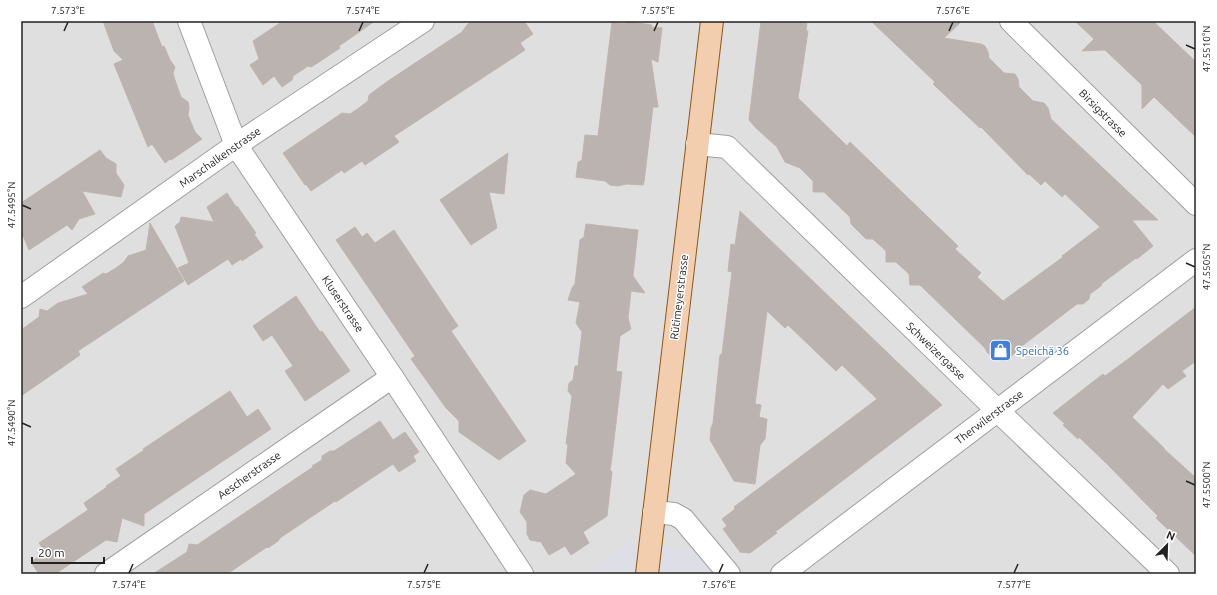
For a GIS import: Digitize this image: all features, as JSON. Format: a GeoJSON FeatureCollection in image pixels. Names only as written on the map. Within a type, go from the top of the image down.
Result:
{"type":"FeatureCollection","features":[{"type":"Feature","properties":{"kind":"main road","name":"Rütimeyerstrasse"},"geometry":{"type":"LineString","coordinates":[[647,574],[712,21]]}},
{"type":"Feature","properties":{"kind":"street","name":"Kluserstrasse"},"geometry":{"type":"LineString","coordinates":[[188,21],[236,145],[522,574]]}},
{"type":"Feature","properties":{"kind":"street","name":"Marschalkenstrasse"},"geometry":{"type":"LineString","coordinates":[[22,295],[236,145],[423,21]]}},
{"type":"Feature","properties":{"kind":"street","name":"Birsigstrasse"},"geometry":{"type":"LineString","coordinates":[[1010,21],[1196,204]]}},
{"type":"Feature","properties":{"kind":"street","name":"Schweizergasse"},"geometry":{"type":"LineString","coordinates":[[697,144],[727,146],[998,411],[1168,574]]}},
{"type":"Feature","properties":{"kind":"street","name":"Therwilerstrasse"},"geometry":{"type":"LineString","coordinates":[[782,574],[1196,260]]}},
{"type":"Feature","properties":{"kind":"street","name":"Aescherstrasse"},"geometry":{"type":"LineString","coordinates":[[106,574],[392,377]]}},
{"type":"Feature","properties":{"kind":"street"},"geometry":{"type":"LineString","coordinates":[[654,512],[674,514],[683,519],[729,574]]}},
{"type":"Feature","properties":{"kind":"shaded area"},"geometry":{"type":"Polygon","coordinates":[[[21,21],[1196,21],[1196,574],[21,574],[21,21]]]}},
{"type":"Feature","properties":{"kind":"shaded area"},"geometry":{"type":"Polygon","coordinates":[[[630,541],[696,550],[716,574],[587,574],[630,541]]]}},
{"type":"Feature","properties":{"kind":"building"},"geometry":{"type":"Polygon","coordinates":[[[103,21],[152,21],[162,47],[164,46],[175,67],[173,73],[181,97],[188,102],[188,115],[195,132],[202,139],[165,163],[152,144],[148,147],[114,64],[123,60],[114,51],[103,21]]]}},
{"type":"Feature","properties":{"kind":"building"},"geometry":{"type":"Polygon","coordinates":[[[283,21],[375,21],[339,46],[340,48],[311,67],[308,66],[293,76],[292,80],[282,87],[274,76],[263,85],[250,65],[259,59],[253,41],[283,21]]]}},
{"type":"Feature","properties":{"kind":"building"},"geometry":{"type":"Polygon","coordinates":[[[472,21],[524,21],[533,34],[520,43],[525,50],[394,136],[399,142],[365,165],[362,161],[344,173],[342,170],[311,191],[306,184],[305,185],[283,153],[342,113],[350,114],[359,108],[368,101],[369,95],[462,32],[472,21]]]}},
{"type":"Feature","properties":{"kind":"building"},"geometry":{"type":"Polygon","coordinates":[[[625,21],[662,28],[658,62],[651,59],[658,107],[653,107],[644,182],[643,185],[626,184],[618,186],[610,185],[605,181],[576,177],[578,162],[582,160],[585,135],[598,136],[612,22],[625,24],[625,21]]]}},
{"type":"Feature","properties":{"kind":"building"},"geometry":{"type":"Polygon","coordinates":[[[761,21],[807,21],[806,31],[808,31],[798,98],[847,146],[850,142],[958,246],[955,249],[981,273],[977,277],[1003,301],[1063,257],[1062,256],[1100,227],[1065,194],[1062,197],[1045,181],[1041,185],[1029,174],[1028,175],[981,127],[980,128],[933,84],[935,82],[871,21],[962,21],[944,38],[985,46],[989,58],[1004,73],[1015,74],[1018,79],[1019,87],[1033,101],[1044,103],[1048,108],[1051,119],[1158,220],[1132,220],[1153,246],[1101,284],[1102,285],[1090,294],[1089,299],[1083,304],[1077,304],[1018,349],[1005,361],[995,360],[985,348],[920,285],[910,285],[909,274],[896,262],[886,262],[886,251],[873,239],[866,239],[851,224],[850,217],[824,192],[813,192],[813,181],[800,168],[785,162],[777,147],[749,120],[761,21]]]}},
{"type":"Feature","properties":{"kind":"building"},"geometry":{"type":"Polygon","coordinates":[[[1075,21],[1153,21],[1196,62],[1196,137],[1154,97],[1142,109],[1142,85],[1105,50],[1082,51],[1094,39],[1075,21]]]}},
{"type":"Feature","properties":{"kind":"building"},"geometry":{"type":"Polygon","coordinates":[[[100,150],[106,158],[116,164],[116,173],[124,185],[121,197],[82,191],[95,214],[79,219],[72,230],[67,225],[29,250],[21,231],[21,203],[100,150]]]}},
{"type":"Feature","properties":{"kind":"building"},"geometry":{"type":"Polygon","coordinates":[[[508,153],[504,194],[489,192],[497,228],[471,245],[440,200],[508,153]]]}},
{"type":"Feature","properties":{"kind":"building"},"geometry":{"type":"Polygon","coordinates":[[[227,193],[256,233],[254,234],[263,247],[242,261],[241,259],[232,265],[228,259],[188,285],[178,268],[189,263],[175,226],[180,222],[181,217],[214,222],[207,207],[227,193]]]}},
{"type":"Feature","properties":{"kind":"building"},"geometry":{"type":"Polygon","coordinates":[[[740,211],[942,405],[775,532],[777,533],[750,553],[740,552],[723,529],[727,526],[722,519],[735,509],[734,507],[877,399],[842,365],[836,371],[788,325],[785,328],[767,311],[755,404],[761,405],[759,417],[767,419],[765,439],[760,445],[755,484],[734,481],[710,440],[732,272],[728,271],[731,244],[735,245],[740,211]]]}},
{"type":"Feature","properties":{"kind":"building"},"geometry":{"type":"Polygon","coordinates":[[[150,223],[184,281],[78,351],[80,355],[21,396],[21,330],[39,317],[40,309],[47,311],[58,303],[88,294],[82,287],[103,273],[106,274],[116,268],[124,262],[128,256],[146,250],[150,223]]]}},
{"type":"Feature","properties":{"kind":"building"},"geometry":{"type":"Polygon","coordinates":[[[586,224],[638,230],[633,276],[645,293],[631,291],[628,318],[631,329],[620,336],[616,371],[622,372],[610,470],[612,472],[607,516],[583,532],[589,543],[571,555],[565,546],[549,555],[541,542],[530,540],[527,534],[527,522],[520,512],[524,495],[530,490],[546,494],[576,474],[566,463],[568,444],[566,444],[572,396],[568,391],[569,383],[573,380],[575,366],[578,366],[582,332],[576,323],[580,302],[568,300],[575,284],[580,240],[584,237],[586,224]]]}},
{"type":"Feature","properties":{"kind":"building"},"geometry":{"type":"Polygon","coordinates":[[[355,227],[362,237],[367,233],[375,243],[394,230],[458,326],[451,331],[526,441],[499,460],[459,432],[459,421],[446,408],[411,359],[415,356],[336,240],[355,227]]]}},
{"type":"Feature","properties":{"kind":"building"},"geometry":{"type":"Polygon","coordinates":[[[296,296],[320,332],[322,331],[350,371],[305,401],[285,371],[293,366],[272,335],[263,341],[253,326],[296,296]]]}},
{"type":"Feature","properties":{"kind":"building"},"geometry":{"type":"Polygon","coordinates":[[[1196,307],[1196,361],[1182,371],[1186,376],[1168,389],[1163,384],[1132,417],[1196,478],[1196,556],[1156,518],[1158,516],[1107,464],[1079,437],[1078,439],[1063,425],[1065,424],[1053,413],[1103,374],[1105,376],[1196,307]]]}},
{"type":"Feature","properties":{"kind":"building"},"geometry":{"type":"Polygon","coordinates":[[[230,391],[247,417],[258,409],[271,429],[144,514],[144,526],[122,518],[117,542],[106,540],[55,574],[39,574],[31,562],[45,552],[39,543],[88,510],[84,503],[121,476],[116,469],[144,450],[143,449],[230,391]]]}},
{"type":"Feature","properties":{"kind":"building"},"geometry":{"type":"Polygon","coordinates":[[[380,421],[393,440],[405,432],[419,452],[413,456],[416,461],[399,472],[393,464],[227,574],[153,574],[187,552],[189,544],[197,545],[313,467],[312,466],[322,460],[322,456],[330,451],[334,451],[380,421]]]}},
{"type":"Feature","properties":{"kind":"place","name":"Speichä 36"},"geometry":{"type":"Point","coordinates":[1001,351]}}]}
